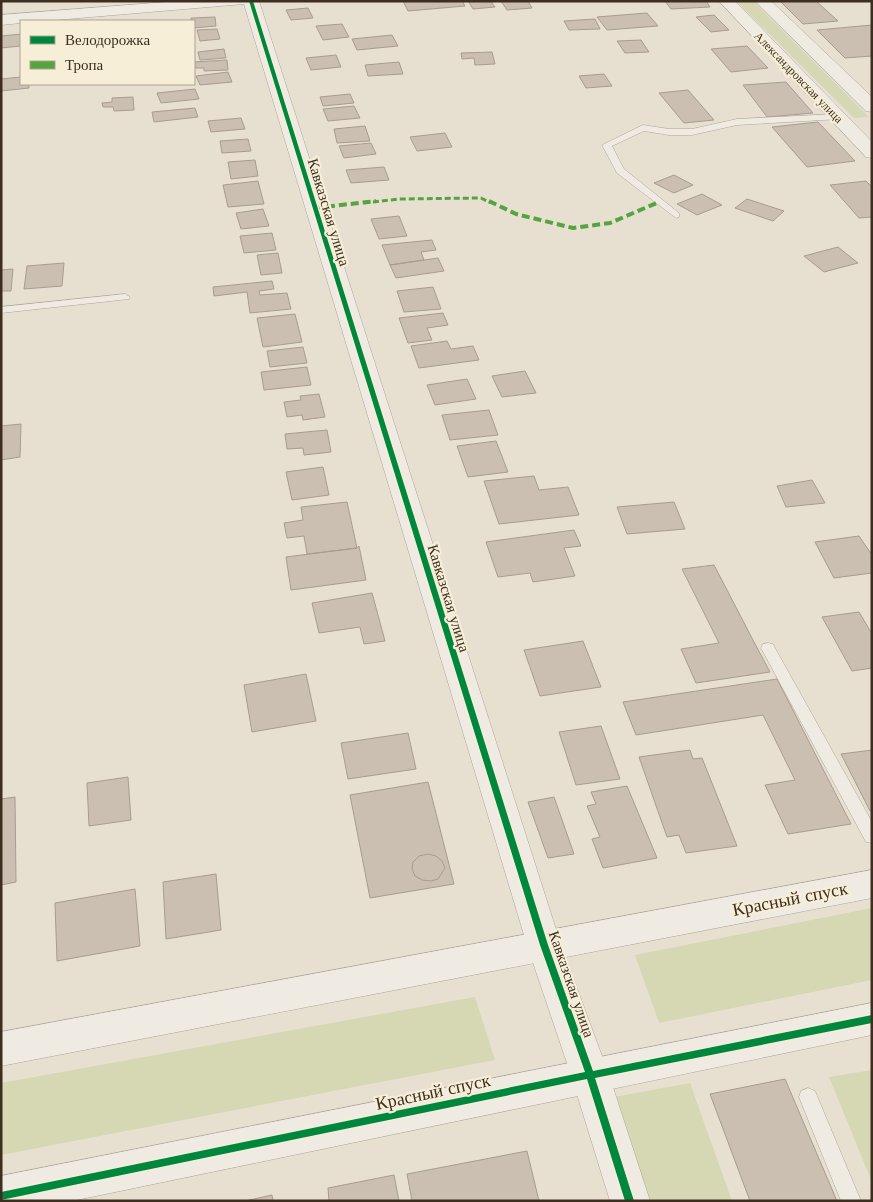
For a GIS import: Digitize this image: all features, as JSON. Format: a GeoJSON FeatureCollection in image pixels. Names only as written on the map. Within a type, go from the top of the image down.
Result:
{"type":"FeatureCollection","features":[{"type":"Feature","properties":{"kind":"street"},"geometry":{"type":"LineString","coordinates":[[1,20],[240,1]]}},
{"type":"Feature","properties":{"kind":"street","name":"Кавказская улица"},"geometry":{"type":"LineString","coordinates":[[251,1],[544,945],[590,1075],[630,1201]]}},
{"type":"Feature","properties":{"kind":"street","name":"Александровская улица"},"geometry":{"type":"LineString","coordinates":[[726,1],[872,153]]}},
{"type":"Feature","properties":{"kind":"street","name":"Александровская улица"},"geometry":{"type":"LineString","coordinates":[[762,1],[872,107]]}},
{"type":"Feature","properties":{"kind":"street","name":"Красный спуск"},"geometry":{"type":"LineString","coordinates":[[1,1049],[872,884]]}},
{"type":"Feature","properties":{"kind":"street","name":"Красный спуск"},"geometry":{"type":"LineString","coordinates":[[1,1196],[872,1019]]}},
{"type":"Feature","properties":{"kind":"lane"},"geometry":{"type":"LineString","coordinates":[[676,215],[620,171],[607,145],[643,128],[669,132],[692,132],[737,122],[837,117]]}},
{"type":"Feature","properties":{"kind":"lane"},"geometry":{"type":"LineString","coordinates":[[1,310],[125,297]]}},
{"type":"Feature","properties":{"kind":"lane"},"geometry":{"type":"LineString","coordinates":[[768,648],[872,837]]}},
{"type":"Feature","properties":{"kind":"lane"},"geometry":{"type":"LineString","coordinates":[[808,1097],[851,1201]]}},
{"type":"Feature","properties":{"kind":"green space"},"geometry":{"type":"Polygon","coordinates":[[[736,1],[753,1],[869,117],[854,118],[736,1]]]}},
{"type":"Feature","properties":{"kind":"green space"},"geometry":{"type":"Polygon","coordinates":[[[872,908],[872,980],[659,1023],[635,955],[872,908]]]}},
{"type":"Feature","properties":{"kind":"green space"},"geometry":{"type":"Polygon","coordinates":[[[475,997],[495,1060],[1,1155],[1,1083],[475,997]]]}},
{"type":"Feature","properties":{"kind":"green space"},"geometry":{"type":"Polygon","coordinates":[[[872,1070],[872,1182],[829,1077],[872,1070]]]}},
{"type":"Feature","properties":{"kind":"green space"},"geometry":{"type":"Polygon","coordinates":[[[690,1083],[732,1201],[646,1201],[614,1097],[690,1083]]]}},
{"type":"Feature","properties":{"kind":"building"},"geometry":{"type":"Polygon","coordinates":[[[403,1],[462,1],[465,6],[408,11],[403,1]]]}},
{"type":"Feature","properties":{"kind":"building"},"geometry":{"type":"Polygon","coordinates":[[[468,1],[499,1],[491,2],[495,7],[473,9],[468,1]]]}},
{"type":"Feature","properties":{"kind":"building"},"geometry":{"type":"Polygon","coordinates":[[[501,1],[528,1],[532,8],[507,10],[501,1]]]}},
{"type":"Feature","properties":{"kind":"building"},"geometry":{"type":"Polygon","coordinates":[[[665,1],[706,1],[710,7],[671,9],[665,1]]]}},
{"type":"Feature","properties":{"kind":"building"},"geometry":{"type":"Polygon","coordinates":[[[780,1],[816,1],[838,21],[803,24],[780,1]]]}},
{"type":"Feature","properties":{"kind":"building"},"geometry":{"type":"Polygon","coordinates":[[[308,8],[313,18],[291,20],[286,10],[308,8]]]}},
{"type":"Feature","properties":{"kind":"building"},"geometry":{"type":"Polygon","coordinates":[[[647,13],[658,26],[607,30],[597,17],[647,13]]]}},
{"type":"Feature","properties":{"kind":"building"},"geometry":{"type":"Polygon","coordinates":[[[714,15],[729,30],[711,32],[696,17],[714,15]]]}},
{"type":"Feature","properties":{"kind":"building"},"geometry":{"type":"Polygon","coordinates":[[[215,17],[216,26],[195,28],[195,20],[191,20],[191,18],[215,17]]]}},
{"type":"Feature","properties":{"kind":"building"},"geometry":{"type":"Polygon","coordinates":[[[595,19],[600,29],[569,30],[564,21],[595,19]]]}},
{"type":"Feature","properties":{"kind":"building"},"geometry":{"type":"Polygon","coordinates":[[[342,24],[349,37],[323,40],[316,26],[342,24]]]}},
{"type":"Feature","properties":{"kind":"building"},"geometry":{"type":"Polygon","coordinates":[[[872,25],[872,56],[845,58],[817,30],[872,25]]]}},
{"type":"Feature","properties":{"kind":"building"},"geometry":{"type":"Polygon","coordinates":[[[217,29],[220,39],[200,41],[197,30],[217,29]]]}},
{"type":"Feature","properties":{"kind":"building"},"geometry":{"type":"Polygon","coordinates":[[[20,34],[20,46],[1,48],[1,36],[20,34]]]}},
{"type":"Feature","properties":{"kind":"building"},"geometry":{"type":"Polygon","coordinates":[[[392,35],[398,46],[357,50],[352,39],[392,35]]]}},
{"type":"Feature","properties":{"kind":"building"},"geometry":{"type":"Polygon","coordinates":[[[641,40],[649,52],[625,53],[617,41],[641,40]]]}},
{"type":"Feature","properties":{"kind":"building"},"geometry":{"type":"Polygon","coordinates":[[[747,46],[768,68],[731,72],[711,49],[747,46]]]}},
{"type":"Feature","properties":{"kind":"building"},"geometry":{"type":"Polygon","coordinates":[[[224,49],[226,58],[200,60],[198,52],[224,49]]]}},
{"type":"Feature","properties":{"kind":"building"},"geometry":{"type":"Polygon","coordinates":[[[492,52],[495,64],[475,65],[474,58],[462,59],[461,53],[492,52]]]}},
{"type":"Feature","properties":{"kind":"building"},"geometry":{"type":"Polygon","coordinates":[[[336,55],[341,67],[311,70],[306,58],[336,55]]]}},
{"type":"Feature","properties":{"kind":"building"},"geometry":{"type":"Polygon","coordinates":[[[227,60],[228,70],[204,71],[204,68],[195,68],[195,62],[227,60]]]}},
{"type":"Feature","properties":{"kind":"building"},"geometry":{"type":"Polygon","coordinates":[[[399,62],[403,74],[368,76],[365,65],[399,62]]]}},
{"type":"Feature","properties":{"kind":"building"},"geometry":{"type":"Polygon","coordinates":[[[228,72],[232,82],[200,85],[196,76],[228,72]]]}},
{"type":"Feature","properties":{"kind":"building"},"geometry":{"type":"Polygon","coordinates":[[[604,74],[612,86],[586,88],[579,76],[604,74]]]}},
{"type":"Feature","properties":{"kind":"building"},"geometry":{"type":"Polygon","coordinates":[[[20,77],[20,85],[29,85],[29,88],[1,91],[1,79],[20,77]]]}},
{"type":"Feature","properties":{"kind":"building"},"geometry":{"type":"Polygon","coordinates":[[[786,82],[813,113],[767,117],[743,85],[786,82]]]}},
{"type":"Feature","properties":{"kind":"building"},"geometry":{"type":"Polygon","coordinates":[[[195,89],[199,99],[161,103],[157,93],[195,89]]]}},
{"type":"Feature","properties":{"kind":"building"},"geometry":{"type":"Polygon","coordinates":[[[688,90],[714,120],[684,123],[659,93],[688,90]]]}},
{"type":"Feature","properties":{"kind":"building"},"geometry":{"type":"Polygon","coordinates":[[[350,94],[354,103],[323,106],[320,97],[350,94]]]}},
{"type":"Feature","properties":{"kind":"building"},"geometry":{"type":"Polygon","coordinates":[[[133,97],[134,110],[114,111],[113,107],[103,107],[102,103],[112,102],[112,98],[133,97]]]}},
{"type":"Feature","properties":{"kind":"building"},"geometry":{"type":"Polygon","coordinates":[[[354,106],[360,118],[328,121],[323,109],[354,106]]]}},
{"type":"Feature","properties":{"kind":"building"},"geometry":{"type":"Polygon","coordinates":[[[195,108],[198,117],[154,122],[152,112],[195,108]]]}},
{"type":"Feature","properties":{"kind":"building"},"geometry":{"type":"Polygon","coordinates":[[[241,118],[245,129],[211,132],[208,121],[241,118]]]}},
{"type":"Feature","properties":{"kind":"building"},"geometry":{"type":"Polygon","coordinates":[[[818,122],[855,161],[807,167],[772,127],[818,122]]]}},
{"type":"Feature","properties":{"kind":"building"},"geometry":{"type":"Polygon","coordinates":[[[365,126],[370,141],[337,143],[334,129],[365,126]]]}},
{"type":"Feature","properties":{"kind":"building"},"geometry":{"type":"Polygon","coordinates":[[[445,133],[452,147],[417,151],[410,137],[445,133]]]}},
{"type":"Feature","properties":{"kind":"building"},"geometry":{"type":"Polygon","coordinates":[[[248,139],[251,151],[222,153],[220,141],[248,139]]]}},
{"type":"Feature","properties":{"kind":"building"},"geometry":{"type":"Polygon","coordinates":[[[371,143],[376,154],[344,158],[339,146],[371,143]]]}},
{"type":"Feature","properties":{"kind":"building"},"geometry":{"type":"Polygon","coordinates":[[[255,160],[258,176],[231,179],[228,162],[255,160]]]}},
{"type":"Feature","properties":{"kind":"building"},"geometry":{"type":"Polygon","coordinates":[[[384,167],[389,180],[351,183],[346,170],[384,167]]]}},
{"type":"Feature","properties":{"kind":"building"},"geometry":{"type":"Polygon","coordinates":[[[674,175],[693,185],[674,193],[654,183],[674,175]]]}},
{"type":"Feature","properties":{"kind":"building"},"geometry":{"type":"Polygon","coordinates":[[[258,181],[264,204],[228,207],[223,185],[258,181]]]}},
{"type":"Feature","properties":{"kind":"building"},"geometry":{"type":"Polygon","coordinates":[[[866,181],[872,187],[872,217],[859,218],[830,185],[866,181]]]}},
{"type":"Feature","properties":{"kind":"building"},"geometry":{"type":"Polygon","coordinates":[[[702,194],[722,205],[697,215],[677,204],[702,194]]]}},
{"type":"Feature","properties":{"kind":"building"},"geometry":{"type":"Polygon","coordinates":[[[747,199],[784,211],[773,221],[735,208],[747,199]]]}},
{"type":"Feature","properties":{"kind":"building"},"geometry":{"type":"Polygon","coordinates":[[[263,209],[269,226],[241,229],[236,213],[263,209]]]}},
{"type":"Feature","properties":{"kind":"building"},"geometry":{"type":"Polygon","coordinates":[[[399,216],[407,236],[379,239],[371,219],[399,216]]]}},
{"type":"Feature","properties":{"kind":"building"},"geometry":{"type":"Polygon","coordinates":[[[272,233],[276,250],[244,253],[240,236],[272,233]]]}},
{"type":"Feature","properties":{"kind":"building"},"geometry":{"type":"Polygon","coordinates":[[[432,240],[436,250],[421,252],[424,260],[390,265],[382,245],[432,240]]]}},
{"type":"Feature","properties":{"kind":"building"},"geometry":{"type":"Polygon","coordinates":[[[838,247],[858,263],[824,272],[804,256],[838,247]]]}},
{"type":"Feature","properties":{"kind":"building"},"geometry":{"type":"Polygon","coordinates":[[[278,253],[282,273],[261,275],[257,255],[278,253]]]}},
{"type":"Feature","properties":{"kind":"building"},"geometry":{"type":"Polygon","coordinates":[[[438,258],[444,271],[396,278],[390,265],[438,258]]]}},
{"type":"Feature","properties":{"kind":"building"},"geometry":{"type":"Polygon","coordinates":[[[64,263],[62,286],[24,289],[27,266],[64,263]]]}},
{"type":"Feature","properties":{"kind":"building"},"geometry":{"type":"Polygon","coordinates":[[[13,269],[11,291],[1,291],[1,270],[13,269]]]}},
{"type":"Feature","properties":{"kind":"building"},"geometry":{"type":"Polygon","coordinates":[[[272,281],[274,289],[259,291],[260,295],[287,293],[291,309],[250,313],[247,292],[214,296],[213,287],[272,281]]]}},
{"type":"Feature","properties":{"kind":"building"},"geometry":{"type":"Polygon","coordinates":[[[433,287],[441,309],[404,312],[397,291],[433,287]]]}},
{"type":"Feature","properties":{"kind":"building"},"geometry":{"type":"Polygon","coordinates":[[[443,313],[448,325],[427,328],[432,340],[408,343],[399,318],[443,313]]]}},
{"type":"Feature","properties":{"kind":"building"},"geometry":{"type":"Polygon","coordinates":[[[295,314],[302,342],[263,347],[257,318],[295,314]]]}},
{"type":"Feature","properties":{"kind":"building"},"geometry":{"type":"Polygon","coordinates":[[[447,341],[451,349],[473,346],[479,360],[419,368],[411,346],[447,341]]]}},
{"type":"Feature","properties":{"kind":"building"},"geometry":{"type":"Polygon","coordinates":[[[303,347],[307,363],[270,367],[267,351],[303,347]]]}},
{"type":"Feature","properties":{"kind":"building"},"geometry":{"type":"Polygon","coordinates":[[[307,367],[311,385],[264,390],[261,372],[307,367]]]}},
{"type":"Feature","properties":{"kind":"building"},"geometry":{"type":"Polygon","coordinates":[[[525,371],[536,393],[502,397],[492,376],[525,371]]]}},
{"type":"Feature","properties":{"kind":"building"},"geometry":{"type":"Polygon","coordinates":[[[467,379],[476,399],[435,405],[427,385],[467,379]]]}},
{"type":"Feature","properties":{"kind":"building"},"geometry":{"type":"Polygon","coordinates":[[[319,394],[325,417],[303,420],[302,415],[287,417],[284,402],[301,400],[300,396],[319,394]]]}},
{"type":"Feature","properties":{"kind":"building"},"geometry":{"type":"Polygon","coordinates":[[[489,410],[498,435],[450,440],[442,415],[489,410]]]}},
{"type":"Feature","properties":{"kind":"building"},"geometry":{"type":"Polygon","coordinates":[[[21,424],[20,457],[1,460],[1,426],[21,424]]]}},
{"type":"Feature","properties":{"kind":"building"},"geometry":{"type":"Polygon","coordinates":[[[327,430],[331,452],[304,455],[303,448],[287,449],[285,434],[327,430]]]}},
{"type":"Feature","properties":{"kind":"building"},"geometry":{"type":"Polygon","coordinates":[[[496,441],[508,472],[468,477],[457,446],[496,441]]]}},
{"type":"Feature","properties":{"kind":"building"},"geometry":{"type":"Polygon","coordinates":[[[323,467],[329,495],[292,500],[286,472],[323,467]]]}},
{"type":"Feature","properties":{"kind":"building"},"geometry":{"type":"Polygon","coordinates":[[[534,476],[539,490],[568,487],[579,515],[499,524],[484,481],[534,476]]]}},
{"type":"Feature","properties":{"kind":"building"},"geometry":{"type":"Polygon","coordinates":[[[812,480],[825,503],[786,507],[777,486],[812,480]]]}},
{"type":"Feature","properties":{"kind":"building"},"geometry":{"type":"Polygon","coordinates":[[[347,502],[357,548],[307,554],[304,536],[287,538],[284,523],[303,520],[301,507],[347,502]]]}},
{"type":"Feature","properties":{"kind":"building"},"geometry":{"type":"Polygon","coordinates":[[[674,502],[685,529],[627,534],[617,507],[674,502]]]}},
{"type":"Feature","properties":{"kind":"building"},"geometry":{"type":"Polygon","coordinates":[[[574,530],[581,546],[564,548],[575,576],[533,582],[530,573],[498,577],[486,542],[574,530]]]}},
{"type":"Feature","properties":{"kind":"building"},"geometry":{"type":"Polygon","coordinates":[[[859,536],[872,555],[872,573],[834,578],[815,542],[859,536]]]}},
{"type":"Feature","properties":{"kind":"building"},"geometry":{"type":"Polygon","coordinates":[[[359,546],[366,580],[291,590],[286,557],[357,548],[359,546]]]}},
{"type":"Feature","properties":{"kind":"building"},"geometry":{"type":"Polygon","coordinates":[[[714,565],[770,672],[696,683],[681,649],[719,643],[682,569],[714,565]]]}},
{"type":"Feature","properties":{"kind":"building"},"geometry":{"type":"Polygon","coordinates":[[[372,593],[385,641],[364,644],[360,627],[319,633],[312,603],[372,593]]]}},
{"type":"Feature","properties":{"kind":"building"},"geometry":{"type":"Polygon","coordinates":[[[859,612],[872,634],[872,668],[852,671],[822,617],[859,612]]]}},
{"type":"Feature","properties":{"kind":"building"},"geometry":{"type":"Polygon","coordinates":[[[583,641],[601,687],[540,696],[524,650],[583,641]]]}},
{"type":"Feature","properties":{"kind":"building"},"geometry":{"type":"Polygon","coordinates":[[[306,674],[316,721],[252,732],[244,685],[306,674]]]}},
{"type":"Feature","properties":{"kind":"building"},"geometry":{"type":"Polygon","coordinates":[[[777,679],[851,824],[788,834],[765,785],[795,780],[763,715],[636,735],[623,702],[777,679]]]}},
{"type":"Feature","properties":{"kind":"building"},"geometry":{"type":"Polygon","coordinates":[[[601,726],[620,779],[576,785],[559,732],[601,726]]]}},
{"type":"Feature","properties":{"kind":"building"},"geometry":{"type":"Polygon","coordinates":[[[408,733],[416,769],[348,779],[341,743],[408,733]]]}},
{"type":"Feature","properties":{"kind":"building"},"geometry":{"type":"Polygon","coordinates":[[[690,750],[693,759],[702,758],[737,846],[686,853],[679,835],[667,837],[639,757],[690,750]]]}},
{"type":"Feature","properties":{"kind":"building"},"geometry":{"type":"Polygon","coordinates":[[[872,750],[872,811],[870,811],[841,754],[872,750]]]}},
{"type":"Feature","properties":{"kind":"building"},"geometry":{"type":"Polygon","coordinates":[[[128,777],[131,820],[89,826],[87,783],[128,777]]]}},
{"type":"Feature","properties":{"kind":"building"},"geometry":{"type":"Polygon","coordinates":[[[428,782],[454,884],[370,898],[350,795],[428,782]]]}},
{"type":"Feature","properties":{"kind":"building"},"geometry":{"type":"Polygon","coordinates":[[[627,786],[657,858],[603,868],[592,839],[600,837],[587,806],[596,804],[591,792],[627,786]]]}},
{"type":"Feature","properties":{"kind":"building"},"geometry":{"type":"Polygon","coordinates":[[[15,797],[16,882],[1,885],[1,799],[15,797]]]}},
{"type":"Feature","properties":{"kind":"building"},"geometry":{"type":"Polygon","coordinates":[[[554,797],[574,854],[548,858],[528,802],[554,797]]]}},
{"type":"Feature","properties":{"kind":"building"},"geometry":{"type":"Polygon","coordinates":[[[428,854],[436,856],[442,861],[445,868],[438,879],[431,881],[422,880],[415,876],[412,869],[413,862],[419,856],[428,854]]]}},
{"type":"Feature","properties":{"kind":"building"},"geometry":{"type":"Polygon","coordinates":[[[216,874],[221,930],[166,939],[163,882],[216,874]]]}},
{"type":"Feature","properties":{"kind":"building"},"geometry":{"type":"Polygon","coordinates":[[[135,889],[140,946],[57,961],[55,903],[135,889]]]}},
{"type":"Feature","properties":{"kind":"building"},"geometry":{"type":"Polygon","coordinates":[[[785,1079],[837,1201],[750,1201],[710,1094],[785,1079]]]}},
{"type":"Feature","properties":{"kind":"building"},"geometry":{"type":"Polygon","coordinates":[[[527,1151],[539,1201],[412,1201],[407,1174],[527,1151]]]}},
{"type":"Feature","properties":{"kind":"building"},"geometry":{"type":"Polygon","coordinates":[[[394,1175],[399,1201],[329,1201],[328,1188],[394,1175]]]}},
{"type":"Feature","properties":{"kind":"building"},"geometry":{"type":"Polygon","coordinates":[[[272,1195],[273,1201],[245,1201],[272,1195]]]}},
{"type":"Feature","properties":{"kind":"marked path"},"geometry":{"type":"LineString","coordinates":[[315,208],[399,199],[481,198],[516,214],[573,228],[610,223],[659,202]]}},
{"type":"Feature","properties":{"kind":"cycle path"},"geometry":{"type":"LineString","coordinates":[[251,1],[544,945],[590,1075],[630,1201]]}},
{"type":"Feature","properties":{"kind":"cycle path"},"geometry":{"type":"LineString","coordinates":[[1,1196],[872,1019]]}}]}
